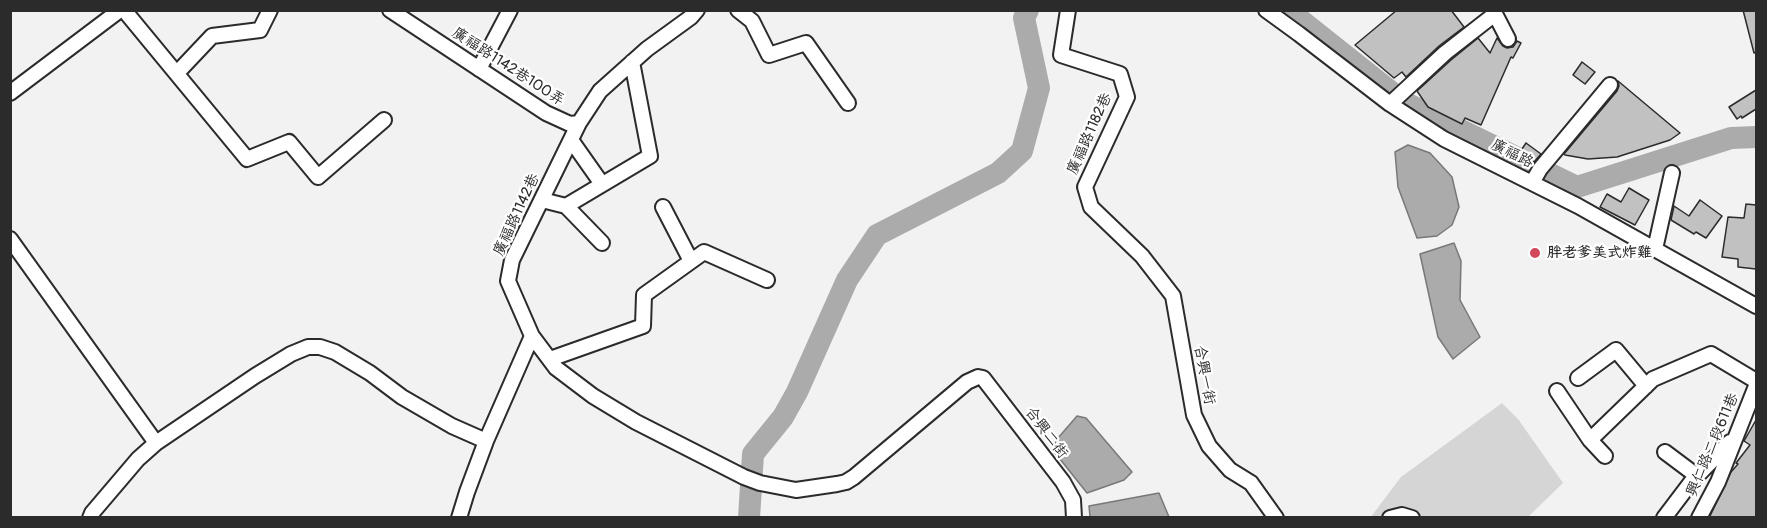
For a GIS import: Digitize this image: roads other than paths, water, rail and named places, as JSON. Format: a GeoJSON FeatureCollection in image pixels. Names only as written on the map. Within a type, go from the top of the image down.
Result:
{"type":"FeatureCollection","features":[{"type":"Feature","properties":{"kind":"street"},"geometry":{"type":"LineString","coordinates":[[10,93],[122,10],[247,159],[289,142],[318,177],[384,120]]}},
{"type":"Feature","properties":{"kind":"street"},"geometry":{"type":"LineString","coordinates":[[177,74],[212,36],[260,30],[270,10]]}},
{"type":"Feature","properties":{"kind":"street","name":"廣福路1142巷100弄"},"geometry":{"type":"LineString","coordinates":[[390,10],[546,113],[570,124],[579,123]]}},
{"type":"Feature","properties":{"kind":"street"},"geometry":{"type":"LineString","coordinates":[[479,69],[510,10]]}},
{"type":"Feature","properties":{"kind":"street","name":"廣福路1142巷"},"geometry":{"type":"LineString","coordinates":[[697,10],[691,17],[647,49],[600,91],[579,123],[512,260],[508,280],[532,336],[556,368],[593,396],[636,423],[744,477],[760,483],[796,490],[846,482],[967,382],[978,377]]}},
{"type":"Feature","properties":{"kind":"street"},"geometry":{"type":"LineString","coordinates":[[738,10],[752,21],[769,55],[806,43],[848,103]]}},
{"type":"Feature","properties":{"kind":"street","name":"廣福路1182巷"},"geometry":{"type":"LineString","coordinates":[[1068,10],[1060,54],[1120,74],[1127,97],[1085,187],[1091,207],[1142,256]]}},
{"type":"Feature","properties":{"kind":"street","name":"廣福路"},"geometry":{"type":"LineString","coordinates":[[1266,10],[1391,103],[1444,138],[1578,206],[1756,306]]}},
{"type":"Feature","properties":{"kind":"street"},"geometry":{"type":"LineString","coordinates":[[1391,103],[1444,53],[1494,12],[1508,39]]}},
{"type":"Feature","properties":{"kind":"street"},"geometry":{"type":"LineString","coordinates":[[566,206],[650,156],[632,62]]}},
{"type":"Feature","properties":{"kind":"street"},"geometry":{"type":"LineString","coordinates":[[1532,183],[1540,169],[1610,85]]}},
{"type":"Feature","properties":{"kind":"street"},"geometry":{"type":"LineString","coordinates":[[571,140],[602,184]]}},
{"type":"Feature","properties":{"kind":"street"},"geometry":{"type":"LineString","coordinates":[[1655,249],[1671,173]]}},
{"type":"Feature","properties":{"kind":"street"},"geometry":{"type":"LineString","coordinates":[[542,200],[566,206],[602,243]]}},
{"type":"Feature","properties":{"kind":"street"},"geometry":{"type":"LineString","coordinates":[[663,207],[691,261]]}},
{"type":"Feature","properties":{"kind":"street"},"geometry":{"type":"LineString","coordinates":[[10,239],[156,443]]}},
{"type":"Feature","properties":{"kind":"street"},"geometry":{"type":"LineString","coordinates":[[550,359],[644,326],[644,295],[704,252],[767,280]]}},
{"type":"Feature","properties":{"kind":"street","name":"合興一街"},"geometry":{"type":"LineString","coordinates":[[1142,256],[1173,296],[1194,415],[1209,446],[1230,470],[1251,483],[1276,518]]}},
{"type":"Feature","properties":{"kind":"street"},"geometry":{"type":"LineString","coordinates":[[459,518],[486,441],[532,336]]}},
{"type":"Feature","properties":{"kind":"street"},"geometry":{"type":"LineString","coordinates":[[90,518],[138,459],[156,443],[291,354],[308,348],[320,347],[335,352],[402,397],[452,426],[486,441]]}},
{"type":"Feature","properties":{"kind":"street"},"geometry":{"type":"LineString","coordinates":[[1578,378],[1616,350],[1646,386]]}},
{"type":"Feature","properties":{"kind":"street"},"geometry":{"type":"LineString","coordinates":[[1590,440],[1653,379],[1711,354],[1756,381]]}},
{"type":"Feature","properties":{"kind":"street","name":"合興二街"},"geometry":{"type":"LineString","coordinates":[[978,377],[983,378],[1063,482],[1073,500],[1074,518]]}},
{"type":"Feature","properties":{"kind":"street","name":"興仁路二段611巷"},"geometry":{"type":"LineString","coordinates":[[1699,518],[1718,482],[1756,386]]}},
{"type":"Feature","properties":{"kind":"street"},"geometry":{"type":"LineString","coordinates":[[1557,391],[1590,440],[1605,456]]}},
{"type":"Feature","properties":{"kind":"street"},"geometry":{"type":"LineString","coordinates":[[1664,518],[1697,476],[1736,436]]}},
{"type":"Feature","properties":{"kind":"street"},"geometry":{"type":"LineString","coordinates":[[1665,452],[1697,476]]}},
{"type":"Feature","properties":{"kind":"street"},"geometry":{"type":"LineString","coordinates":[[1390,518],[1402,514],[1412,518]]}},
{"type":"Feature","properties":{"kind":"waterway"},"geometry":{"type":"LineString","coordinates":[[749,518],[753,454],[783,417],[797,392],[847,280],[877,235],[998,173],[1022,151],[1039,88],[1024,18],[1028,10]]}},
{"type":"Feature","properties":{"kind":"waterway"},"geometry":{"type":"LineString","coordinates":[[1288,10],[1404,102],[1577,187],[1731,138],[1756,137]]}},
{"type":"Feature","properties":{"kind":"place","name":"胖老爹美式炸雞"},"geometry":{"type":"Point","coordinates":[1535,253]}}]}
